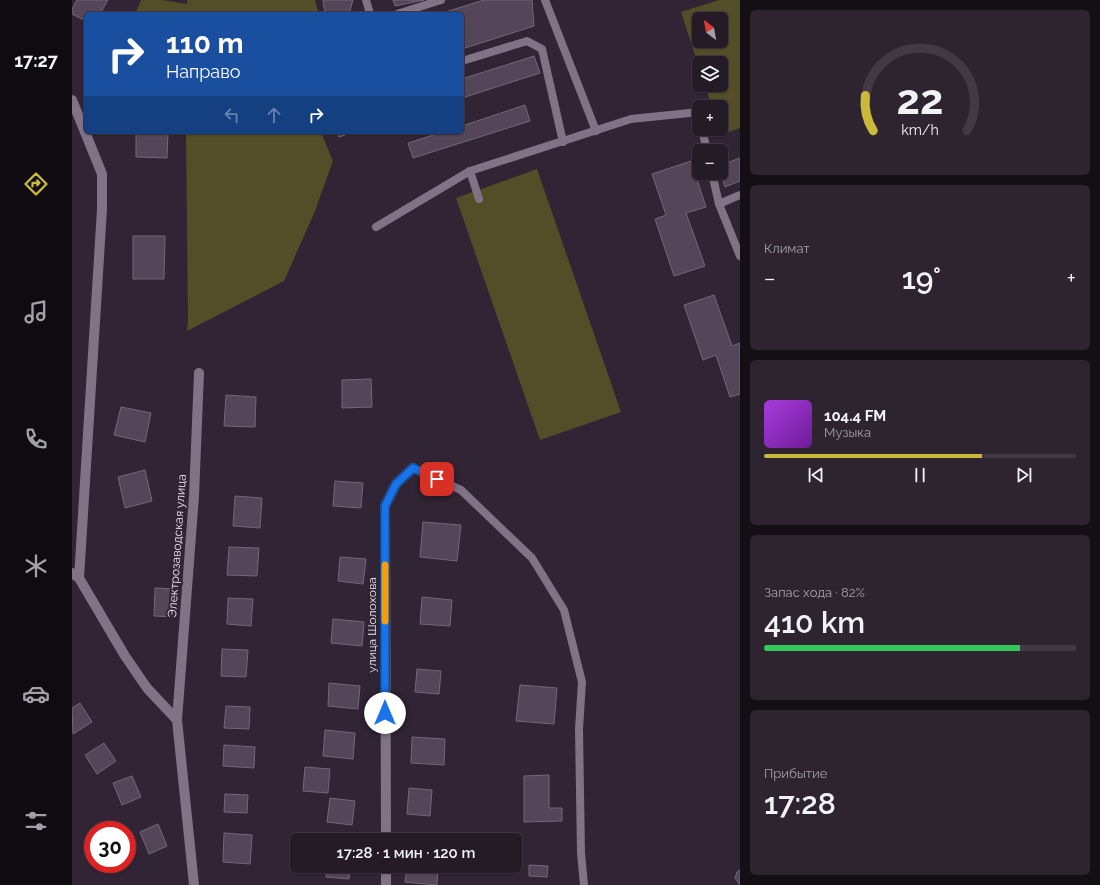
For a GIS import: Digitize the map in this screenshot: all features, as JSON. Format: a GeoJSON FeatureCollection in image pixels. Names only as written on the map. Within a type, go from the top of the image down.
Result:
{"type":"FeatureCollection","features":[{"type":"Feature","properties":{"kind":"street"},"geometry":{"type":"LineString","coordinates":[[72,100],[84,130]]}},
{"type":"Feature","properties":{"kind":"street"},"geometry":{"type":"LineString","coordinates":[[86,134],[102,174],[102,209],[75,575],[125,656],[147,688],[177,720]]}},
{"type":"Feature","properties":{"kind":"street","name":"Электрозаводская улица"},"geometry":{"type":"LineString","coordinates":[[194,885],[177,720],[194,496],[199,373]]}},
{"type":"Feature","properties":{"kind":"street","name":"улица Шолохова"},"geometry":{"type":"LineString","coordinates":[[386,833],[385,506],[396,484],[413,468]]}},
{"type":"Feature","properties":{"kind":"street"},"geometry":{"type":"LineString","coordinates":[[386,873],[386,885]]}},
{"type":"Feature","properties":{"kind":"lane"},"geometry":{"type":"LineString","coordinates":[[366,0],[369,12]]}},
{"type":"Feature","properties":{"kind":"lane"},"geometry":{"type":"LineString","coordinates":[[404,12],[441,0]]}},
{"type":"Feature","properties":{"kind":"lane"},"geometry":{"type":"LineString","coordinates":[[545,0],[596,131]]}},
{"type":"Feature","properties":{"kind":"lane"},"geometry":{"type":"LineString","coordinates":[[464,60],[527,41],[542,49],[564,142]]}},
{"type":"Feature","properties":{"kind":"lane"},"geometry":{"type":"LineString","coordinates":[[376,227],[470,171],[564,142],[631,119],[692,113]]}},
{"type":"Feature","properties":{"kind":"lane"},"geometry":{"type":"LineString","coordinates":[[470,171],[479,200]]}},
{"type":"Feature","properties":{"kind":"lane"},"geometry":{"type":"LineString","coordinates":[[714,180],[719,204],[740,256]]}},
{"type":"Feature","properties":{"kind":"lane"},"geometry":{"type":"LineString","coordinates":[[719,204],[740,195]]}},
{"type":"Feature","properties":{"kind":"lane"},"geometry":{"type":"LineString","coordinates":[[413,468],[462,490],[532,558],[564,610],[582,682],[579,729],[581,853],[584,885]]}},
{"type":"Feature","properties":{"kind":"shaded area"},"geometry":{"type":"Polygon","coordinates":[[[141,0],[162,0],[187,4],[187,0],[315,0],[318,12],[136,12],[141,0]]]}},
{"type":"Feature","properties":{"kind":"shaded area"},"geometry":{"type":"Polygon","coordinates":[[[719,0],[740,0],[740,128],[728,132],[728,100],[710,100],[707,92],[728,92],[728,56],[695,56],[693,48],[728,48],[728,12],[692,12],[692,46],[681,12],[719,0]]]}},
{"type":"Feature","properties":{"kind":"shaded area"},"geometry":{"type":"Polygon","coordinates":[[[186,134],[322,134],[333,161],[315,211],[284,281],[187,331],[186,134]]]}},
{"type":"Feature","properties":{"kind":"shaded area"},"geometry":{"type":"Polygon","coordinates":[[[537,169],[621,412],[540,440],[456,198],[537,169]]]}},
{"type":"Feature","properties":{"kind":"building"},"geometry":{"type":"Polygon","coordinates":[[[77,0],[108,0],[101,12],[84,12],[84,20],[72,14],[72,9],[77,0]]]}},
{"type":"Feature","properties":{"kind":"building"},"geometry":{"type":"Polygon","coordinates":[[[323,0],[353,0],[350,12],[325,12],[323,0]]]}},
{"type":"Feature","properties":{"kind":"building"},"geometry":{"type":"Polygon","coordinates":[[[393,0],[424,0],[395,6],[393,0]]]}},
{"type":"Feature","properties":{"kind":"building"},"geometry":{"type":"Polygon","coordinates":[[[484,0],[532,0],[534,26],[464,48],[464,12],[445,12],[484,0]]]}},
{"type":"Feature","properties":{"kind":"building"},"geometry":{"type":"Polygon","coordinates":[[[534,56],[540,73],[464,97],[464,78],[534,56]]]}},
{"type":"Feature","properties":{"kind":"building"},"geometry":{"type":"Polygon","coordinates":[[[525,105],[530,121],[413,158],[408,143],[437,134],[464,134],[464,125],[525,105]]]}},
{"type":"Feature","properties":{"kind":"building"},"geometry":{"type":"Polygon","coordinates":[[[136,134],[168,134],[167,158],[136,157],[136,134]]]}},
{"type":"Feature","properties":{"kind":"building"},"geometry":{"type":"Polygon","coordinates":[[[338,134],[348,134],[339,137],[338,134]]]}},
{"type":"Feature","properties":{"kind":"building"},"geometry":{"type":"Polygon","coordinates":[[[740,158],[740,181],[725,187],[722,180],[728,180],[728,162],[740,158]]]}},
{"type":"Feature","properties":{"kind":"building"},"geometry":{"type":"Polygon","coordinates":[[[691,161],[692,180],[697,180],[706,207],[686,213],[705,266],[674,276],[655,219],[666,215],[652,174],[691,161]]]}},
{"type":"Feature","properties":{"kind":"building"},"geometry":{"type":"Polygon","coordinates":[[[133,236],[165,236],[164,279],[133,279],[133,236]]]}},
{"type":"Feature","properties":{"kind":"building"},"geometry":{"type":"Polygon","coordinates":[[[714,295],[732,346],[740,343],[740,394],[730,397],[716,355],[703,360],[684,305],[714,295]]]}},
{"type":"Feature","properties":{"kind":"building"},"geometry":{"type":"Polygon","coordinates":[[[371,379],[372,407],[342,408],[342,380],[371,379]]]}},
{"type":"Feature","properties":{"kind":"building"},"geometry":{"type":"Polygon","coordinates":[[[226,395],[256,397],[255,427],[224,426],[226,395]]]}},
{"type":"Feature","properties":{"kind":"building"},"geometry":{"type":"Polygon","coordinates":[[[121,407],[151,413],[145,442],[114,435],[121,407]]]}},
{"type":"Feature","properties":{"kind":"building"},"geometry":{"type":"Polygon","coordinates":[[[145,470],[152,501],[125,508],[118,477],[145,470]]]}},
{"type":"Feature","properties":{"kind":"building"},"geometry":{"type":"Polygon","coordinates":[[[335,481],[363,483],[361,508],[333,506],[335,481]]]}},
{"type":"Feature","properties":{"kind":"building"},"geometry":{"type":"Polygon","coordinates":[[[235,496],[262,498],[260,528],[233,526],[235,496]]]}},
{"type":"Feature","properties":{"kind":"building"},"geometry":{"type":"Polygon","coordinates":[[[423,522],[461,525],[457,561],[420,557],[423,522]]]}},
{"type":"Feature","properties":{"kind":"building"},"geometry":{"type":"Polygon","coordinates":[[[229,547],[259,548],[257,576],[227,575],[229,547]]]}},
{"type":"Feature","properties":{"kind":"building"},"geometry":{"type":"Polygon","coordinates":[[[340,557],[366,559],[363,584],[338,581],[340,557]]]}},
{"type":"Feature","properties":{"kind":"building"},"geometry":{"type":"Polygon","coordinates":[[[155,588],[176,589],[176,617],[154,616],[155,588]]]}},
{"type":"Feature","properties":{"kind":"building"},"geometry":{"type":"Polygon","coordinates":[[[422,597],[452,600],[450,626],[420,624],[422,597]]]}},
{"type":"Feature","properties":{"kind":"building"},"geometry":{"type":"Polygon","coordinates":[[[228,598],[253,599],[251,626],[227,624],[228,598]]]}},
{"type":"Feature","properties":{"kind":"building"},"geometry":{"type":"Polygon","coordinates":[[[333,619],[364,622],[362,646],[331,643],[333,619]]]}},
{"type":"Feature","properties":{"kind":"building"},"geometry":{"type":"Polygon","coordinates":[[[222,649],[248,650],[246,677],[221,676],[222,649]]]}},
{"type":"Feature","properties":{"kind":"building"},"geometry":{"type":"Polygon","coordinates":[[[417,669],[441,671],[439,694],[415,692],[417,669]]]}},
{"type":"Feature","properties":{"kind":"building"},"geometry":{"type":"Polygon","coordinates":[[[329,683],[360,686],[358,709],[328,706],[329,683]]]}},
{"type":"Feature","properties":{"kind":"building"},"geometry":{"type":"Polygon","coordinates":[[[520,685],[557,688],[554,724],[516,721],[520,685]]]}},
{"type":"Feature","properties":{"kind":"building"},"geometry":{"type":"Polygon","coordinates":[[[80,703],[92,722],[73,734],[72,708],[80,703]]]}},
{"type":"Feature","properties":{"kind":"building"},"geometry":{"type":"Polygon","coordinates":[[[226,706],[250,707],[249,729],[224,728],[226,706]]]}},
{"type":"Feature","properties":{"kind":"building"},"geometry":{"type":"Polygon","coordinates":[[[325,730],[355,733],[353,759],[323,756],[325,730]]]}},
{"type":"Feature","properties":{"kind":"building"},"geometry":{"type":"Polygon","coordinates":[[[412,737],[445,739],[444,765],[411,763],[412,737]]]}},
{"type":"Feature","properties":{"kind":"building"},"geometry":{"type":"Polygon","coordinates":[[[104,743],[116,761],[97,774],[85,755],[104,743]]]}},
{"type":"Feature","properties":{"kind":"building"},"geometry":{"type":"Polygon","coordinates":[[[224,745],[255,747],[254,768],[223,766],[224,745]]]}},
{"type":"Feature","properties":{"kind":"building"},"geometry":{"type":"Polygon","coordinates":[[[305,767],[330,769],[328,793],[303,791],[305,767]]]}},
{"type":"Feature","properties":{"kind":"building"},"geometry":{"type":"Polygon","coordinates":[[[549,775],[549,808],[562,808],[562,821],[524,822],[524,776],[549,775]]]}},
{"type":"Feature","properties":{"kind":"building"},"geometry":{"type":"Polygon","coordinates":[[[132,776],[141,797],[122,805],[113,783],[132,776]]]}},
{"type":"Feature","properties":{"kind":"building"},"geometry":{"type":"Polygon","coordinates":[[[409,788],[432,790],[430,816],[407,814],[409,788]]]}},
{"type":"Feature","properties":{"kind":"building"},"geometry":{"type":"Polygon","coordinates":[[[225,794],[248,795],[247,813],[224,812],[225,794]]]}},
{"type":"Feature","properties":{"kind":"building"},"geometry":{"type":"Polygon","coordinates":[[[330,798],[355,801],[352,825],[327,822],[330,798]]]}},
{"type":"Feature","properties":{"kind":"building"},"geometry":{"type":"Polygon","coordinates":[[[158,824],[167,846],[149,854],[140,832],[158,824]]]}},
{"type":"Feature","properties":{"kind":"building"},"geometry":{"type":"Polygon","coordinates":[[[224,833],[252,835],[250,864],[223,862],[224,833]]]}},
{"type":"Feature","properties":{"kind":"building"},"geometry":{"type":"Polygon","coordinates":[[[529,865],[548,866],[547,877],[529,876],[529,865]]]}},
{"type":"Feature","properties":{"kind":"building"},"geometry":{"type":"Polygon","coordinates":[[[740,870],[740,885],[735,878],[737,872],[740,870]]]}},
{"type":"Feature","properties":{"kind":"building"},"geometry":{"type":"Polygon","coordinates":[[[326,873],[349,873],[349,879],[326,877],[326,873]]]}},
{"type":"Feature","properties":{"kind":"building"},"geometry":{"type":"Polygon","coordinates":[[[406,873],[438,873],[437,885],[405,882],[406,873]]]}},
{"type":"Feature","properties":{"kind":"slow traffic"},"geometry":{"type":"LineString","coordinates":[[385,565],[385,621]]}},
{"type":"Feature","properties":{"kind":"route"},"geometry":{"type":"LineString","coordinates":[[385,713],[385,506],[396,484],[413,468],[437,479]]}}]}
